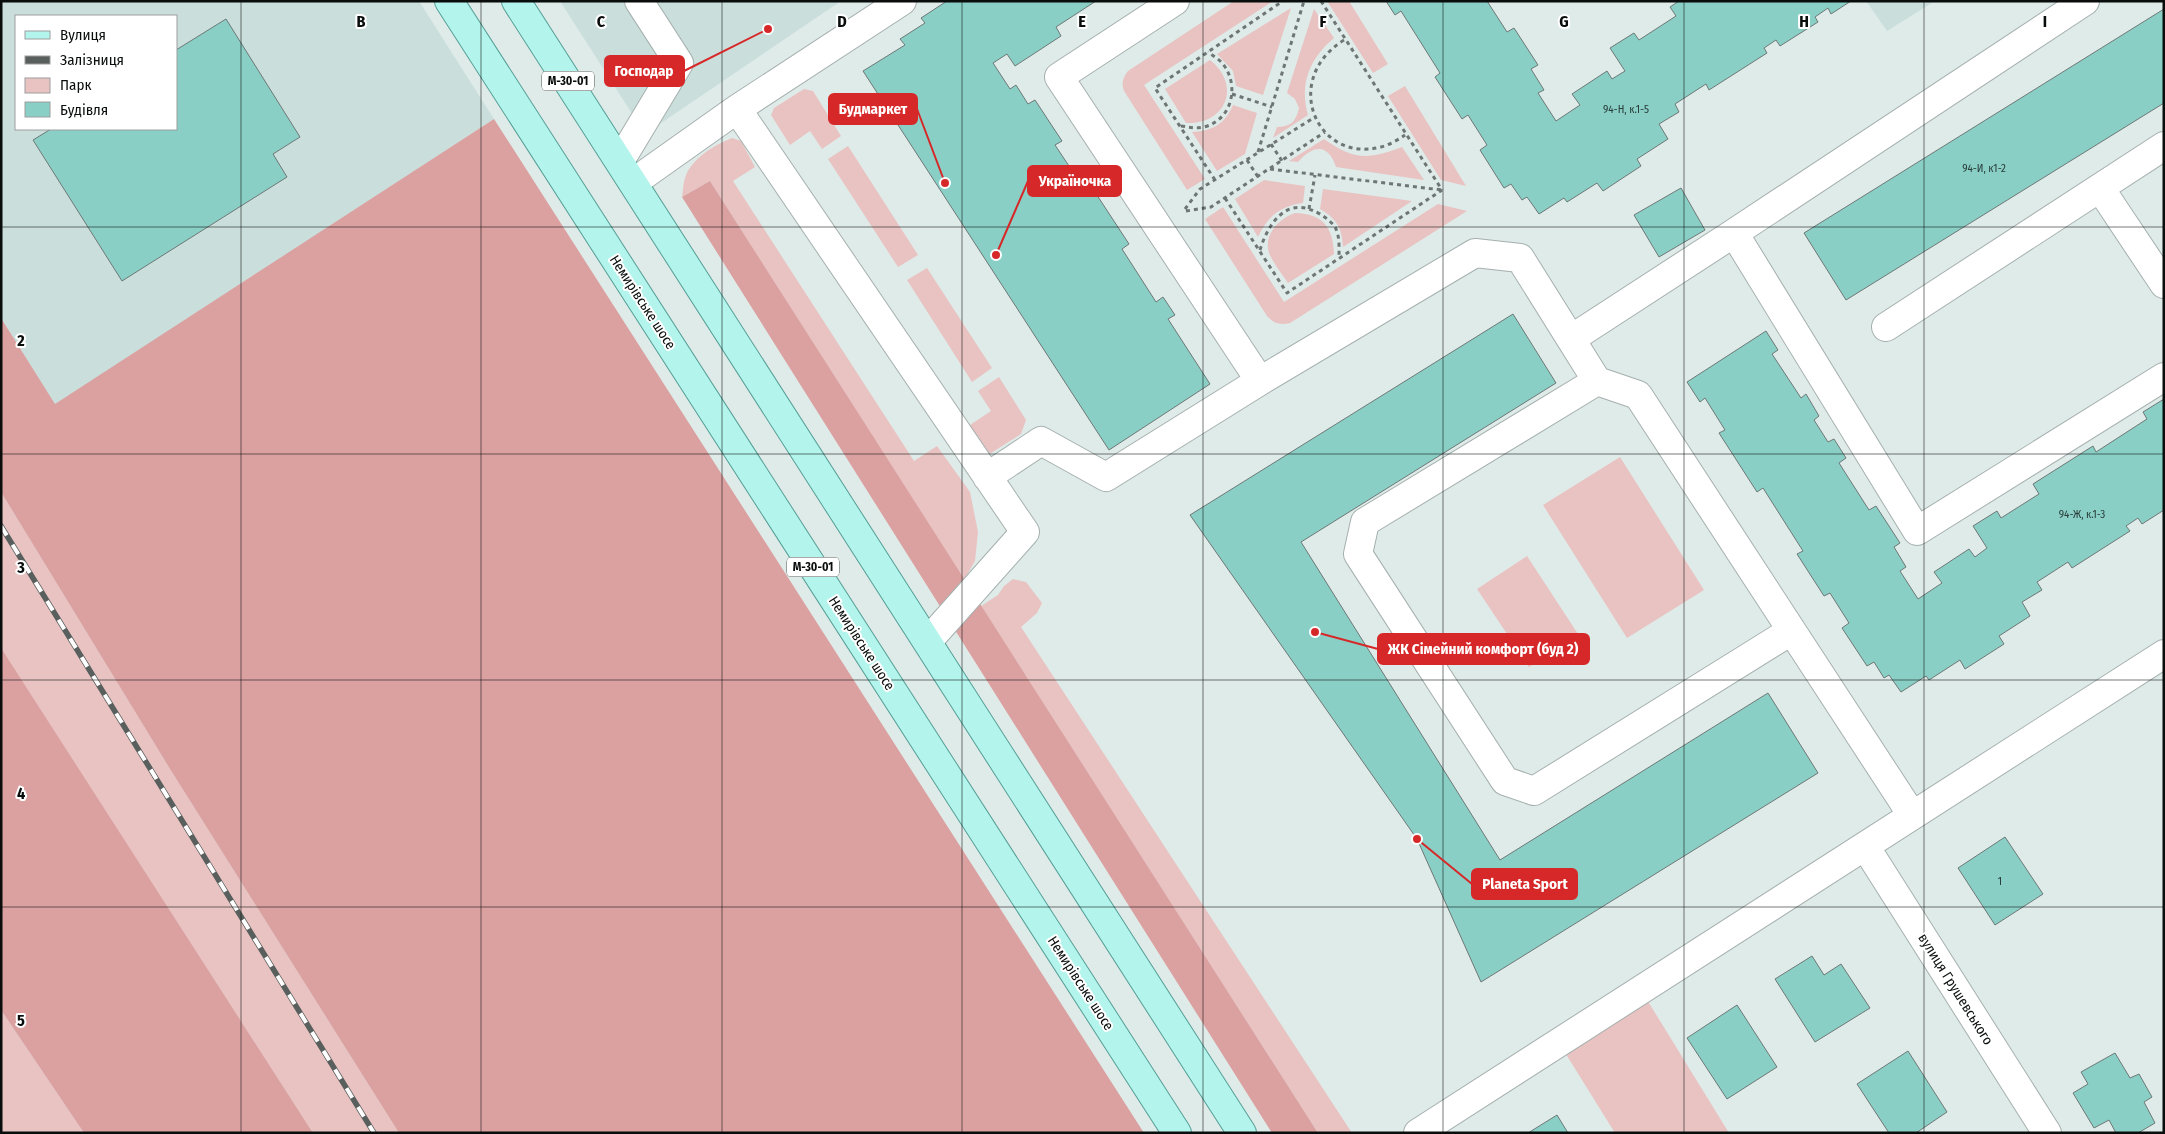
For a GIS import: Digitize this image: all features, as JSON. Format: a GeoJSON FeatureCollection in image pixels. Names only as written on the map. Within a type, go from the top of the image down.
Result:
{"type":"FeatureCollection","features":[{"type":"Feature","properties":{"kind":"main road","name":"Немирівське шосе"},"geometry":{"type":"LineString","coordinates":[[449,1],[1178,1133]]}},
{"type":"Feature","properties":{"kind":"main road","name":"М-30-01"},"geometry":{"type":"LineString","coordinates":[[516,1],[627,171],[1242,1133]]}},
{"type":"Feature","properties":{"kind":"street"},"geometry":{"type":"LineString","coordinates":[[627,171],[679,63],[639,1]]}},
{"type":"Feature","properties":{"kind":"street"},"geometry":{"type":"LineString","coordinates":[[627,171],[737,109],[902,1]]}},
{"type":"Feature","properties":{"kind":"street"},"geometry":{"type":"LineString","coordinates":[[1175,1],[1058,77],[1260,381]]}},
{"type":"Feature","properties":{"kind":"street"},"geometry":{"type":"LineString","coordinates":[[1571,339],[2085,1]]}},
{"type":"Feature","properties":{"kind":"street"},"geometry":{"type":"LineString","coordinates":[[737,109],[1025,532],[928,641]]}},
{"type":"Feature","properties":{"kind":"street"},"geometry":{"type":"LineString","coordinates":[[1886,327],[2164,146]]}},
{"type":"Feature","properties":{"kind":"street"},"geometry":{"type":"LineString","coordinates":[[2100,188],[2164,284]]}},
{"type":"Feature","properties":{"kind":"street"},"geometry":{"type":"LineString","coordinates":[[1734,233],[1917,531],[2164,376]]}},
{"type":"Feature","properties":{"kind":"street"},"geometry":{"type":"LineString","coordinates":[[987,478],[1041,441],[1106,477],[1260,381],[1474,253],[1520,258],[1596,381],[1638,395],[1912,815]]}},
{"type":"Feature","properties":{"kind":"street"},"geometry":{"type":"LineString","coordinates":[[1596,381],[1365,522],[1358,554],[1505,781],[1534,791],[1791,631]]}},
{"type":"Feature","properties":{"kind":"street"},"geometry":{"type":"LineString","coordinates":[[1418,1133],[2164,654]]}},
{"type":"Feature","properties":{"kind":"street","name":"вулиця Грушевського"},"geometry":{"type":"LineString","coordinates":[[1865,846],[2047,1133]]}},
{"type":"Feature","properties":{"kind":"path"},"geometry":{"type":"LineString","coordinates":[[1215,180],[1155,88],[1283,1]]}},
{"type":"Feature","properties":{"kind":"path"},"geometry":{"type":"LineString","coordinates":[[1258,152],[1304,1]]}},
{"type":"Feature","properties":{"kind":"path"},"geometry":{"type":"LineString","coordinates":[[1321,1],[1344,40],[1442,190]]}},
{"type":"Feature","properties":{"kind":"path"},"geometry":{"type":"LineString","coordinates":[[1344,40],[1327,52],[1312,76],[1310,90],[1315,117],[1325,132],[1338,142],[1352,148],[1382,147],[1405,135]]}},
{"type":"Feature","properties":{"kind":"path"},"geometry":{"type":"LineString","coordinates":[[1180,126],[1200,127],[1216,122],[1229,108],[1232,94],[1229,74],[1222,63],[1208,52]]}},
{"type":"Feature","properties":{"kind":"path"},"geometry":{"type":"LineString","coordinates":[[1232,94],[1272,107]]}},
{"type":"Feature","properties":{"kind":"path"},"geometry":{"type":"LineString","coordinates":[[1315,117],[1200,189],[1183,212],[1211,207],[1325,132]]}},
{"type":"Feature","properties":{"kind":"path"},"geometry":{"type":"LineString","coordinates":[[1271,144],[1282,161]]}},
{"type":"Feature","properties":{"kind":"path"},"geometry":{"type":"LineString","coordinates":[[1246,160],[1258,177]]}},
{"type":"Feature","properties":{"kind":"path"},"geometry":{"type":"LineString","coordinates":[[1270,169],[1442,190]]}},
{"type":"Feature","properties":{"kind":"path"},"geometry":{"type":"LineString","coordinates":[[1309,209],[1315,175]]}},
{"type":"Feature","properties":{"kind":"path"},"geometry":{"type":"LineString","coordinates":[[1225,198],[1287,293],[1442,190]]}},
{"type":"Feature","properties":{"kind":"path"},"geometry":{"type":"LineString","coordinates":[[1259,251],[1270,225],[1276,218],[1293,208],[1309,209],[1327,219],[1334,227],[1338,237],[1339,258]]}},
{"type":"Feature","properties":{"kind":"shaded area"},"geometry":{"type":"Polygon","coordinates":[[[1,1],[419,1],[494,119],[55,405],[1,318],[1,1]]]}},
{"type":"Feature","properties":{"kind":"shaded area"},"geometry":{"type":"Polygon","coordinates":[[[560,1],[841,1],[645,134],[560,1]]]}},
{"type":"Feature","properties":{"kind":"shaded area"},"geometry":{"type":"Polygon","coordinates":[[[1866,1],[1935,1],[1887,31],[1866,1]]]}},
{"type":"Feature","properties":{"kind":"shaded area"},"geometry":{"type":"Polygon","coordinates":[[[494,119],[1144,1133],[399,1133],[170,769],[1,492],[1,318],[55,404],[494,119]]]}},
{"type":"Feature","properties":{"kind":"shaded area"},"geometry":{"type":"Polygon","coordinates":[[[710,181],[1318,1133],[1272,1133],[682,197],[710,181]]]}},
{"type":"Feature","properties":{"kind":"shaded area"},"geometry":{"type":"Polygon","coordinates":[[[1,648],[313,1133],[84,1133],[1,1010],[1,648]]]}},
{"type":"Feature","properties":{"kind":"green space"},"geometry":{"type":"Polygon","coordinates":[[[1234,1],[1273,1],[1144,85],[1205,179],[1187,190],[1124,91],[1123,80],[1128,71],[1234,1]]]}},
{"type":"Feature","properties":{"kind":"green space"},"geometry":{"type":"Polygon","coordinates":[[[1327,1],[1349,1],[1388,64],[1373,73],[1327,1]]]}},
{"type":"Feature","properties":{"kind":"green space"},"geometry":{"type":"Polygon","coordinates":[[[1291,8],[1263,95],[1236,86],[1233,71],[1217,54],[1291,8]]]}},
{"type":"Feature","properties":{"kind":"green space"},"geometry":{"type":"Polygon","coordinates":[[[1314,9],[1334,38],[1319,54],[1309,72],[1305,93],[1308,115],[1273,138],[1277,127],[1286,126],[1292,122],[1298,113],[1299,108],[1295,99],[1287,93],[1314,9]]]}},
{"type":"Feature","properties":{"kind":"green space"},"geometry":{"type":"Polygon","coordinates":[[[1210,60],[1220,70],[1225,81],[1227,91],[1225,102],[1220,111],[1211,118],[1200,122],[1186,123],[1165,89],[1210,60]]]}},
{"type":"Feature","properties":{"kind":"green space"},"geometry":{"type":"Polygon","coordinates":[[[1405,86],[1466,186],[1441,180],[1388,96],[1405,86]]]}},
{"type":"Feature","properties":{"kind":"green space"},"geometry":{"type":"Polygon","coordinates":[[[804,89],[813,91],[841,136],[822,149],[810,131],[790,145],[771,115],[774,108],[804,89]]]}},
{"type":"Feature","properties":{"kind":"green space"},"geometry":{"type":"Polygon","coordinates":[[[1233,105],[1257,113],[1245,154],[1217,171],[1192,132],[1212,128],[1222,122],[1233,105]]]}},
{"type":"Feature","properties":{"kind":"green space"},"geometry":{"type":"Polygon","coordinates":[[[732,138],[741,141],[755,167],[733,181],[914,461],[937,446],[970,492],[978,532],[975,561],[964,580],[710,181],[682,197],[685,178],[692,165],[711,149],[732,138]]]}},
{"type":"Feature","properties":{"kind":"green space"},"geometry":{"type":"Polygon","coordinates":[[[1324,139],[1344,151],[1362,156],[1380,154],[1402,147],[1424,180],[1336,167],[1329,154],[1320,149],[1309,152],[1298,162],[1289,161],[1324,139]]]}},
{"type":"Feature","properties":{"kind":"green space"},"geometry":{"type":"Polygon","coordinates":[[[848,146],[918,255],[898,267],[828,159],[848,146]]]}},
{"type":"Feature","properties":{"kind":"green space"},"geometry":{"type":"Polygon","coordinates":[[[1264,180],[1305,186],[1303,203],[1295,204],[1276,213],[1266,223],[1258,237],[1235,199],[1264,180]]]}},
{"type":"Feature","properties":{"kind":"green space"},"geometry":{"type":"Polygon","coordinates":[[[1323,189],[1412,201],[1343,247],[1338,225],[1331,216],[1320,209],[1323,189]]]}},
{"type":"Feature","properties":{"kind":"green space"},"geometry":{"type":"Polygon","coordinates":[[[1438,204],[1467,211],[1290,323],[1283,324],[1272,321],[1267,316],[1205,219],[1223,207],[1284,302],[1438,204]]]}},
{"type":"Feature","properties":{"kind":"green space"},"geometry":{"type":"Polygon","coordinates":[[[1295,213],[1313,216],[1325,224],[1329,229],[1334,254],[1288,283],[1269,253],[1268,239],[1279,223],[1295,213]]]}},
{"type":"Feature","properties":{"kind":"green space"},"geometry":{"type":"Polygon","coordinates":[[[927,268],[992,368],[972,382],[907,280],[927,268]]]}},
{"type":"Feature","properties":{"kind":"green space"},"geometry":{"type":"Polygon","coordinates":[[[999,377],[1026,420],[1021,434],[991,453],[984,451],[970,425],[991,411],[978,391],[999,377]]]}},
{"type":"Feature","properties":{"kind":"green space"},"geometry":{"type":"Polygon","coordinates":[[[1620,457],[1704,590],[1627,638],[1543,505],[1620,457]]]}},
{"type":"Feature","properties":{"kind":"green space"},"geometry":{"type":"Polygon","coordinates":[[[1,492],[170,769],[399,1133],[313,1133],[1,649],[1,492]]]}},
{"type":"Feature","properties":{"kind":"green space"},"geometry":{"type":"Polygon","coordinates":[[[1527,556],[1578,634],[1529,667],[1477,589],[1527,556]]]}},
{"type":"Feature","properties":{"kind":"green space"},"geometry":{"type":"Polygon","coordinates":[[[1013,579],[1026,582],[1042,603],[1037,613],[1021,627],[1352,1133],[1318,1133],[981,606],[998,595],[1004,586],[1013,579]]]}},
{"type":"Feature","properties":{"kind":"green space"},"geometry":{"type":"Polygon","coordinates":[[[1641,990],[1729,1133],[1615,1133],[1559,1043],[1641,990]]]}},
{"type":"Feature","properties":{"kind":"green space"},"geometry":{"type":"Polygon","coordinates":[[[1,1010],[84,1133],[1,1133],[1,1010]]]}},
{"type":"Feature","properties":{"kind":"building"},"geometry":{"type":"Polygon","coordinates":[[[947,1],[1096,1],[1056,27],[1061,36],[1015,66],[1007,54],[993,63],[1010,89],[1016,85],[1028,104],[1035,100],[1062,141],[1055,145],[1083,187],[1089,183],[1129,244],[1122,249],[1156,302],[1163,297],[1175,315],[1168,319],[1210,384],[1109,450],[863,71],[905,45],[900,39],[925,23],[921,18],[947,1]]]}},
{"type":"Feature","properties":{"kind":"building"},"geometry":{"type":"Polygon","coordinates":[[[1386,1],[1487,1],[1507,32],[1514,28],[1538,65],[1531,69],[1544,90],[1538,93],[1556,121],[1580,105],[1572,94],[1607,71],[1612,79],[1625,71],[1610,48],[1634,33],[1639,40],[1676,16],[1670,7],[1679,1],[1851,1],[1831,14],[1828,8],[1815,17],[1818,22],[1780,46],[1776,40],[1764,48],[1767,53],[1709,90],[1706,84],[1675,104],[1679,112],[1659,124],[1668,139],[1637,159],[1641,166],[1603,191],[1597,183],[1567,202],[1564,198],[1539,214],[1527,197],[1522,200],[1511,184],[1504,188],[1480,150],[1487,145],[1468,115],[1462,119],[1435,77],[1440,73],[1401,11],[1395,15],[1386,1]]]}},
{"type":"Feature","properties":{"kind":"building"},"geometry":{"type":"Polygon","coordinates":[[[2164,9],[2164,103],[1846,300],[1804,233],[2164,9]]]}},
{"type":"Feature","properties":{"kind":"building"},"geometry":{"type":"Polygon","coordinates":[[[226,19],[300,137],[273,154],[287,177],[122,281],[33,140],[49,130],[178,130],[178,49],[226,19]]]}},
{"type":"Feature","properties":{"kind":"building"},"geometry":{"type":"Polygon","coordinates":[[[1681,188],[1705,230],[1659,257],[1634,215],[1681,188]]]}},
{"type":"Feature","properties":{"kind":"building"},"geometry":{"type":"Polygon","coordinates":[[[1513,314],[1556,383],[1301,542],[1500,860],[1768,693],[1818,773],[1481,982],[1417,839],[1190,515],[1513,314]]]}},
{"type":"Feature","properties":{"kind":"building"},"geometry":{"type":"Polygon","coordinates":[[[1766,331],[1778,350],[1772,354],[1801,398],[1806,394],[1819,416],[1814,420],[1828,442],[1834,439],[1846,458],[1839,463],[1869,510],[1876,506],[1900,543],[1894,547],[1906,567],[1900,571],[1918,599],[1942,583],[1934,572],[1969,549],[1975,557],[1987,548],[1973,526],[1997,511],[2001,518],[2039,494],[2033,484],[2093,446],[2096,452],[2147,419],[2143,412],[2164,399],[2164,510],[2142,524],[2138,518],[2126,526],[2130,531],[2072,568],[2068,562],[2037,582],[2042,590],[2022,602],[2030,616],[1999,636],[2004,644],[1965,669],[1960,660],[1929,680],[1926,676],[1901,692],[1889,675],[1884,678],[1874,662],[1867,666],[1842,628],[1849,623],[1830,593],[1824,596],[1797,554],[1803,551],[1763,488],[1757,492],[1719,433],[1725,430],[1705,398],[1700,402],[1687,382],[1766,331]]]}},
{"type":"Feature","properties":{"kind":"building"},"geometry":{"type":"Polygon","coordinates":[[[2005,837],[2043,894],[1995,925],[1958,868],[2005,837]]]}},
{"type":"Feature","properties":{"kind":"building"},"geometry":{"type":"Polygon","coordinates":[[[1812,956],[1824,975],[1841,964],[1870,1008],[1815,1042],[1775,979],[1812,956]]]}},
{"type":"Feature","properties":{"kind":"building"},"geometry":{"type":"Polygon","coordinates":[[[1737,1005],[1777,1067],[1727,1099],[1687,1038],[1737,1005]]]}},
{"type":"Feature","properties":{"kind":"building"},"geometry":{"type":"Polygon","coordinates":[[[1908,1051],[1947,1112],[1916,1133],[1889,1133],[1857,1084],[1908,1051]]]}},
{"type":"Feature","properties":{"kind":"building"},"geometry":{"type":"Polygon","coordinates":[[[2115,1053],[2130,1078],[2139,1074],[2152,1097],[2144,1102],[2155,1123],[2138,1133],[2116,1133],[2109,1120],[2094,1128],[2073,1093],[2088,1084],[2081,1072],[2115,1053]]]}},
{"type":"Feature","properties":{"kind":"building"},"geometry":{"type":"Polygon","coordinates":[[[1557,1115],[1568,1133],[1528,1133],[1557,1115]]]}},
{"type":"Feature","properties":{"kind":"railway"},"geometry":{"type":"LineString","coordinates":[[1,526],[374,1133]]}},
{"type":"Feature","properties":{"kind":"place","name":"Господар"},"geometry":{"type":"Point","coordinates":[768,29]}},
{"type":"Feature","properties":{"kind":"place","name":"Будмаркет"},"geometry":{"type":"Point","coordinates":[945,183]}},
{"type":"Feature","properties":{"kind":"place","name":"Україночка"},"geometry":{"type":"Point","coordinates":[996,255]}},
{"type":"Feature","properties":{"kind":"place","name":"ЖК Сімейний комфорт (буд 2)"},"geometry":{"type":"Point","coordinates":[1315,632]}},
{"type":"Feature","properties":{"kind":"place","name":"Planeta Sport"},"geometry":{"type":"Point","coordinates":[1417,839]}}]}
